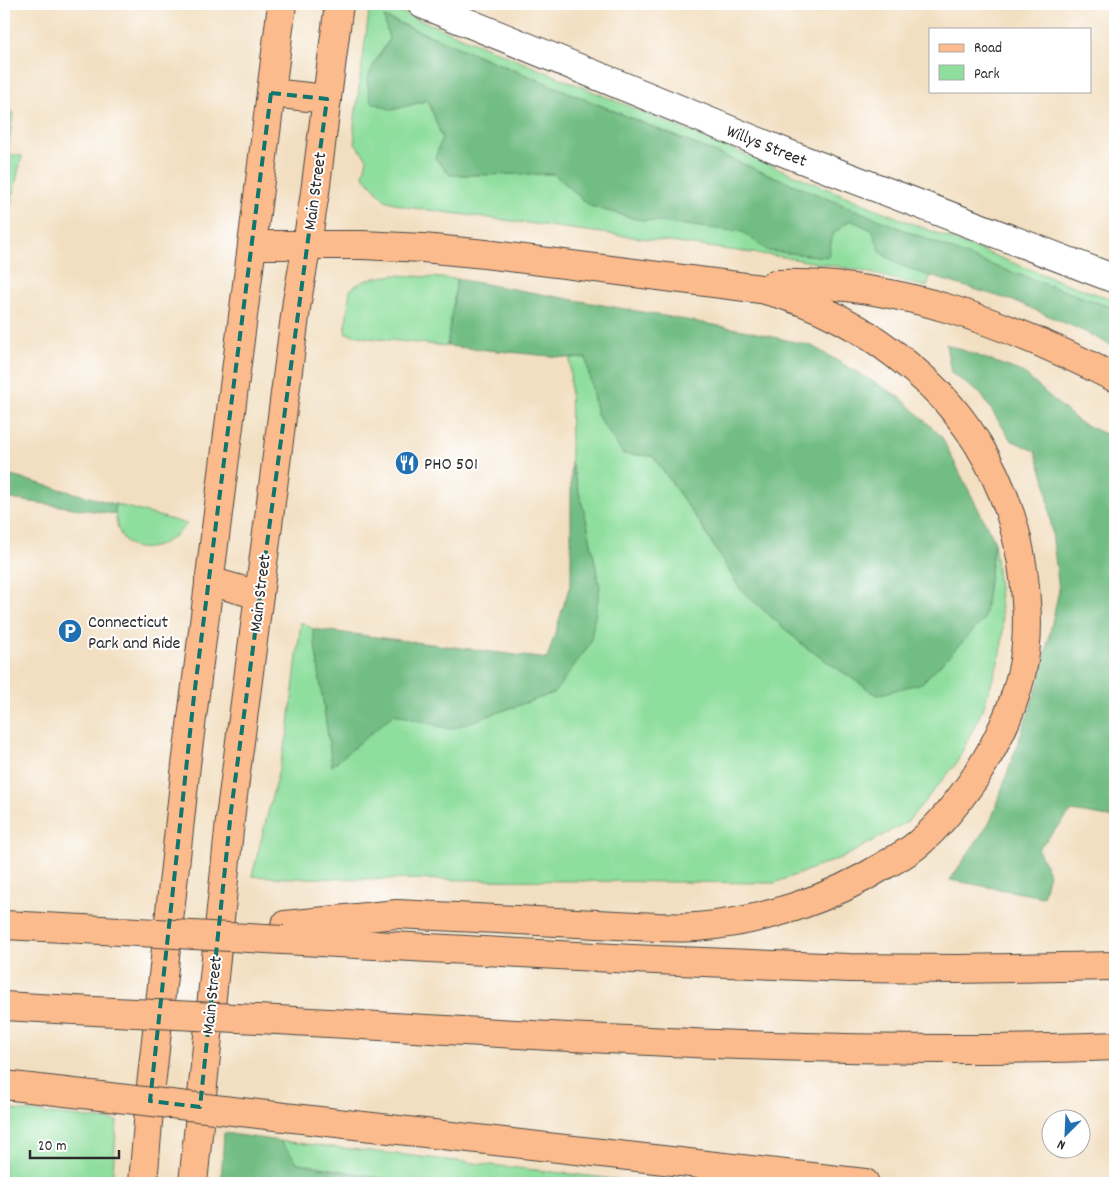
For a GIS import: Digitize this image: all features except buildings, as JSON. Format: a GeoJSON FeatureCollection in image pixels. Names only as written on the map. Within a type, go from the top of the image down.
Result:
{"type":"FeatureCollection","features":[{"type":"Feature","properties":{"kind":"main road"},"geometry":{"type":"LineString","coordinates":[[143,1183],[165,953],[186,765],[282,4]]}},
{"type":"Feature","properties":{"kind":"main road","name":"Main Street"},"geometry":{"type":"LineString","coordinates":[[193,1183],[230,811],[297,302],[339,4]]}},
{"type":"Feature","properties":{"kind":"main road"},"geometry":{"type":"LineString","coordinates":[[271,93],[327,99]]}},
{"type":"Feature","properties":{"kind":"main road"},"geometry":{"type":"LineString","coordinates":[[252,245],[379,246],[485,254],[743,286],[785,295],[823,309],[862,330],[900,357],[927,380],[957,412],[980,446],[996,478],[1012,518],[1021,552],[1025,583],[1027,639],[1021,674],[1008,715],[994,745],[970,785],[950,812],[918,844],[867,877],[800,906],[729,923],[695,928],[397,914],[284,932]]}},
{"type":"Feature","properties":{"kind":"main road"},"geometry":{"type":"LineString","coordinates":[[743,286],[777,284],[832,285],[903,296],[956,310],[1007,328],[1080,360],[1115,378]]}},
{"type":"Feature","properties":{"kind":"main road"},"geometry":{"type":"LineString","coordinates":[[209,581],[259,595]]}},
{"type":"Feature","properties":{"kind":"main road"},"geometry":{"type":"LineString","coordinates":[[4,924],[188,935],[284,932],[623,959],[849,968],[948,969],[1115,966]]}},
{"type":"Feature","properties":{"kind":"main road"},"geometry":{"type":"LineString","coordinates":[[4,1006],[734,1045],[985,1050],[1115,1046]]}},
{"type":"Feature","properties":{"kind":"main road"},"geometry":{"type":"LineString","coordinates":[[4,1085],[864,1183]]}},
{"type":"Feature","properties":{"kind":"street","name":"Willys Street"},"geometry":{"type":"LineString","coordinates":[[422,4],[791,155],[1115,280]]}},
{"type":"Feature","properties":{"kind":"highlighted area"},"geometry":{"type":"Polygon","coordinates":[[[271,93],[327,99],[231,811],[200,1107],[150,1101],[194,696],[271,93]]]}},
{"type":"Feature","properties":{"kind":"green space"},"geometry":{"type":"Polygon","coordinates":[[[380,7],[389,7],[908,222],[1070,285],[1115,300],[1115,309],[975,259],[385,17],[389,40],[375,62],[392,110],[428,100],[442,138],[435,158],[450,175],[554,174],[590,206],[636,219],[743,232],[769,251],[828,257],[833,234],[850,220],[872,230],[881,253],[900,265],[930,276],[927,287],[858,270],[783,257],[406,207],[385,200],[363,176],[367,159],[355,143],[354,126],[369,12],[380,7]]]}},
{"type":"Feature","properties":{"kind":"green space"},"geometry":{"type":"Polygon","coordinates":[[[384,17],[975,259],[1115,309],[1115,347],[1017,302],[900,265],[881,253],[872,230],[850,220],[833,234],[828,257],[768,251],[743,232],[636,219],[590,206],[554,174],[450,175],[435,158],[442,138],[428,100],[392,110],[371,102],[367,80],[375,62],[389,40],[384,17]]]}},
{"type":"Feature","properties":{"kind":"green space"},"geometry":{"type":"Polygon","coordinates":[[[4,111],[13,112],[8,154],[22,156],[4,231],[4,111]]]}},
{"type":"Feature","properties":{"kind":"green space"},"geometry":{"type":"Polygon","coordinates":[[[396,275],[457,279],[447,346],[369,338],[345,333],[350,290],[360,283],[377,277],[396,275]]]}},
{"type":"Feature","properties":{"kind":"green space"},"geometry":{"type":"Polygon","coordinates":[[[457,279],[748,331],[812,346],[901,398],[941,436],[994,540],[984,620],[922,683],[877,695],[804,646],[740,589],[701,525],[653,456],[623,454],[597,415],[586,358],[447,346],[457,279]]]}},
{"type":"Feature","properties":{"kind":"green space"},"geometry":{"type":"Polygon","coordinates":[[[946,344],[1022,372],[1079,422],[1115,439],[1115,818],[1072,811],[1038,849],[1049,873],[1043,897],[950,880],[991,820],[1040,679],[1059,590],[1046,483],[1035,451],[1011,440],[981,394],[951,373],[946,344]]]}},
{"type":"Feature","properties":{"kind":"green space"},"geometry":{"type":"Polygon","coordinates":[[[570,358],[586,358],[597,415],[623,454],[653,456],[701,525],[740,589],[804,646],[877,695],[984,620],[994,540],[1003,629],[1001,653],[984,706],[956,764],[908,821],[846,856],[774,883],[288,878],[252,876],[288,733],[301,622],[313,629],[332,765],[394,713],[450,729],[554,693],[600,587],[587,523],[571,462],[570,358]]]}},
{"type":"Feature","properties":{"kind":"green space"},"geometry":{"type":"Polygon","coordinates":[[[571,462],[587,523],[600,588],[590,644],[554,693],[450,729],[394,714],[332,766],[313,629],[547,659],[571,582],[571,462]]]}},
{"type":"Feature","properties":{"kind":"green space"},"geometry":{"type":"Polygon","coordinates":[[[4,474],[115,504],[115,514],[4,498],[4,474]]]}},
{"type":"Feature","properties":{"kind":"green space"},"geometry":{"type":"Polygon","coordinates":[[[115,504],[187,524],[163,544],[150,548],[139,548],[129,544],[121,536],[115,504]]]}},
{"type":"Feature","properties":{"kind":"green space"},"geometry":{"type":"Polygon","coordinates":[[[4,1109],[117,1121],[112,1183],[4,1183],[4,1109]]]}},
{"type":"Feature","properties":{"kind":"green space"},"geometry":{"type":"Polygon","coordinates":[[[224,1133],[280,1141],[298,1163],[408,1183],[221,1183],[224,1133]]]}},
{"type":"Feature","properties":{"kind":"green space"},"geometry":{"type":"Polygon","coordinates":[[[280,1141],[650,1183],[408,1183],[298,1163],[280,1141]]]}},
{"type":"Feature","properties":{"kind":"place","name":"PHO 501"},"geometry":{"type":"Point","coordinates":[407,463]}},
{"type":"Feature","properties":{"kind":"place","name":"Connecticut Park and Ride"},"geometry":{"type":"Point","coordinates":[70,631]}}]}
